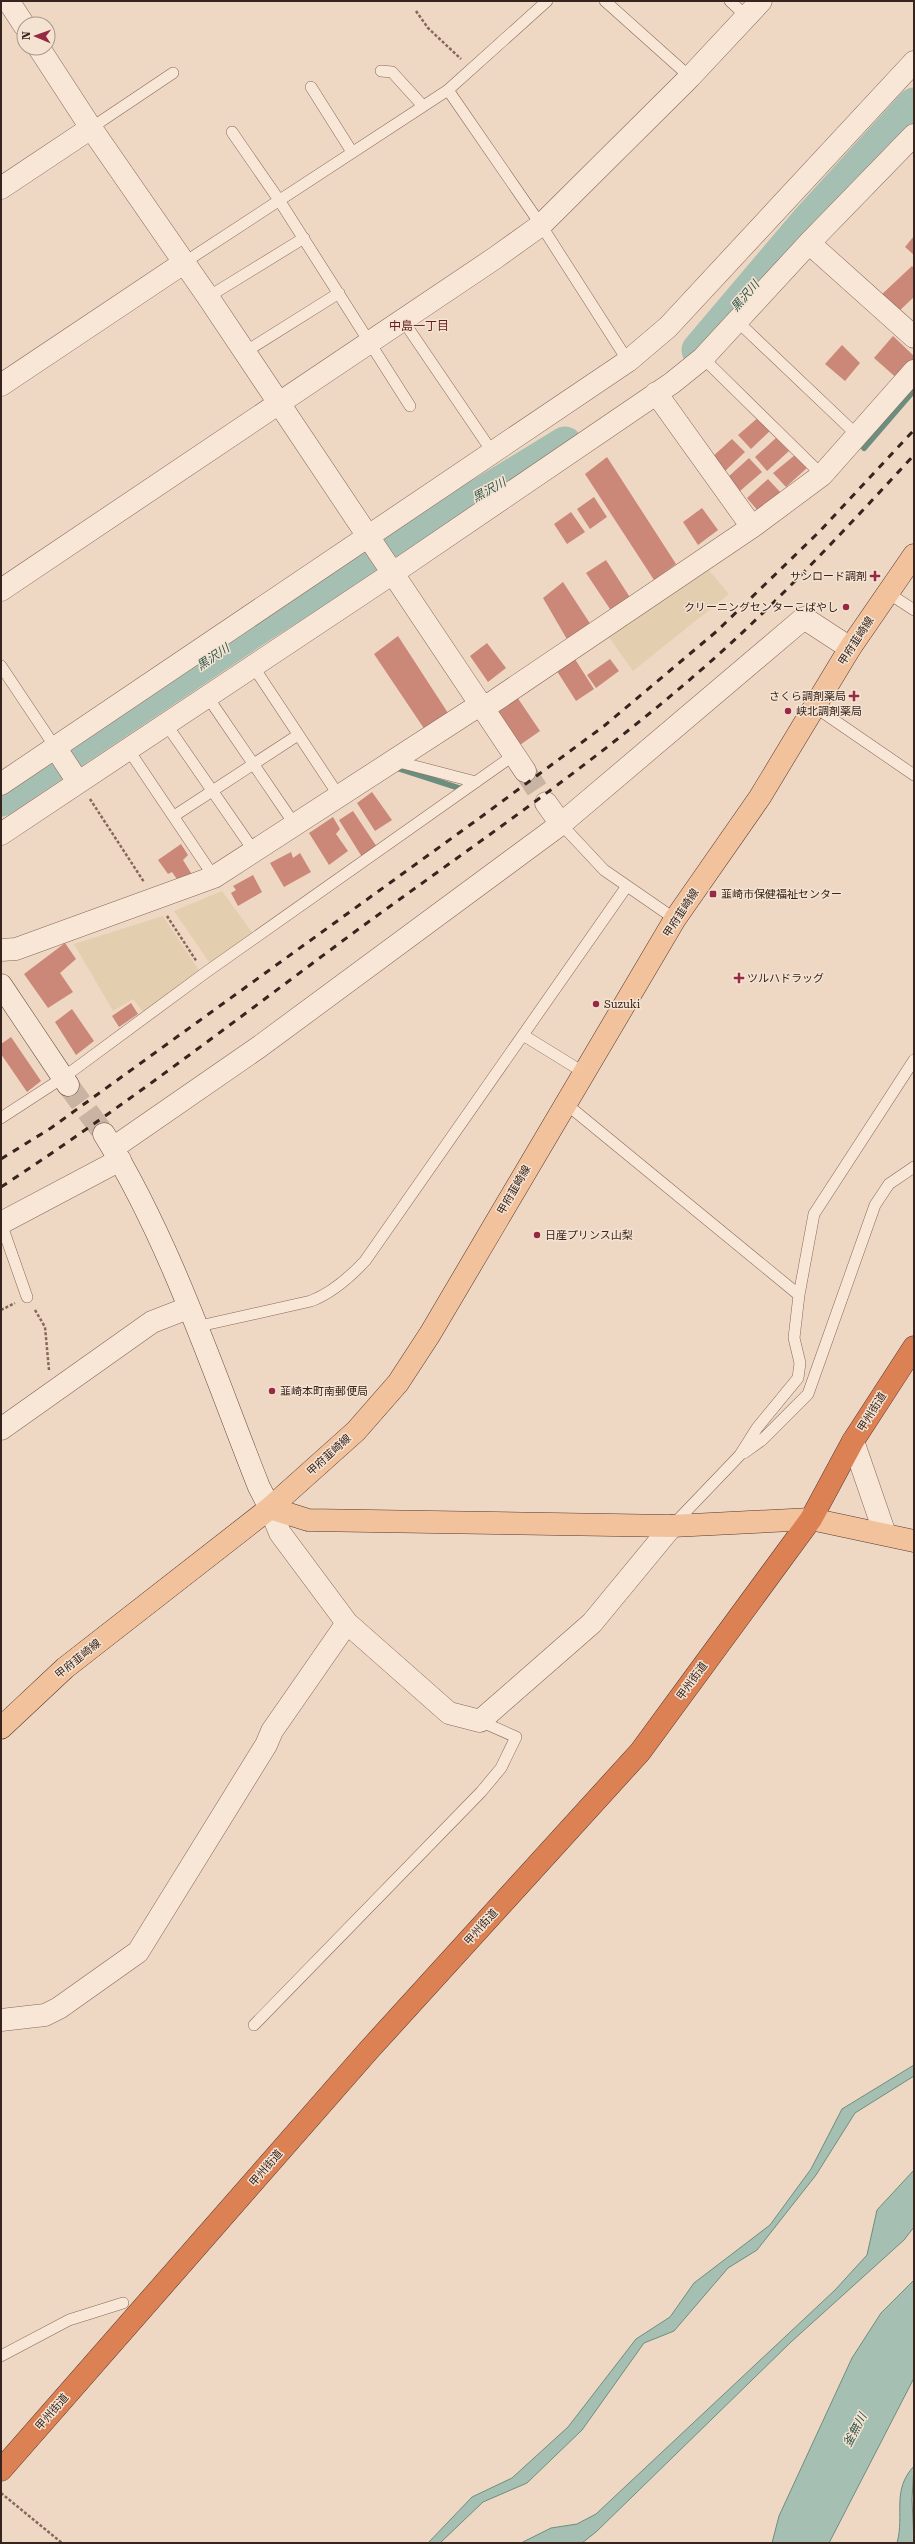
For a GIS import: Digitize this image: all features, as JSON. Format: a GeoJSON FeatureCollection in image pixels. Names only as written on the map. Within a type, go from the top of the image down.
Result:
{"type":"FeatureCollection","features":[{"type":"Feature","properties":{"kind":"highway","name":"甲州街道"},"geometry":{"type":"LineString","coordinates":[[1,2470],[368,2051],[640,1752],[811,1519],[853,1441],[914,1347]]}},
{"type":"Feature","properties":{"kind":"main road","name":"甲府韮崎線"},"geometry":{"type":"LineString","coordinates":[[1,1728],[65,1668],[270,1508],[356,1431],[398,1383],[430,1334],[583,1072],[675,919],[760,796],[850,648],[914,555]]}},
{"type":"Feature","properties":{"kind":"main road"},"geometry":{"type":"LineString","coordinates":[[270,1508],[308,1520],[672,1526],[811,1519],[914,1541]]}},
{"type":"Feature","properties":{"kind":"street"},"geometry":{"type":"LineString","coordinates":[[7,3],[17,16]]}},
{"type":"Feature","properties":{"kind":"street"},"geometry":{"type":"LineString","coordinates":[[1,590],[495,258],[541,225],[690,77],[754,9]]}},
{"type":"Feature","properties":{"kind":"street"},"geometry":{"type":"LineString","coordinates":[[44,56],[91,128],[185,262],[520,763]]}},
{"type":"Feature","properties":{"kind":"street"},"geometry":{"type":"LineString","coordinates":[[1,784],[628,361],[668,328],[914,62]]}},
{"type":"Feature","properties":{"kind":"street"},"geometry":{"type":"LineString","coordinates":[[1,188],[91,128]]}},
{"type":"Feature","properties":{"kind":"street"},"geometry":{"type":"LineString","coordinates":[[1,834],[393,573],[656,394],[703,358],[809,243],[914,135]]}},
{"type":"Feature","properties":{"kind":"street"},"geometry":{"type":"LineString","coordinates":[[809,243],[914,337]]}},
{"type":"Feature","properties":{"kind":"street"},"geometry":{"type":"LineString","coordinates":[[1,385],[185,262]]}},
{"type":"Feature","properties":{"kind":"street"},"geometry":{"type":"LineString","coordinates":[[1,950],[16,949],[214,877],[394,760],[482,706],[752,527],[822,475],[914,371]]}},
{"type":"Feature","properties":{"kind":"street"},"geometry":{"type":"LineString","coordinates":[[656,394],[752,527]]}},
{"type":"Feature","properties":{"kind":"street"},"geometry":{"type":"LineString","coordinates":[[1,1223],[260,1047],[561,824],[804,618],[850,648]]}},
{"type":"Feature","properties":{"kind":"street"},"geometry":{"type":"LineString","coordinates":[[55,747],[78,782]]}},
{"type":"Feature","properties":{"kind":"street"},"geometry":{"type":"LineString","coordinates":[[546,803],[561,824]]}},
{"type":"Feature","properties":{"kind":"street"},"geometry":{"type":"LineString","coordinates":[[1,985],[66,1081]]}},
{"type":"Feature","properties":{"kind":"street"},"geometry":{"type":"LineString","coordinates":[[112,1147],[178,1280],[259,1487],[270,1508],[280,1533],[347,1622],[448,1713],[480,1720],[592,1623],[672,1526]]}},
{"type":"Feature","properties":{"kind":"street"},"geometry":{"type":"LineString","coordinates":[[1,1429],[152,1322],[192,1318]]}},
{"type":"Feature","properties":{"kind":"street"},"geometry":{"type":"LineString","coordinates":[[853,1441],[885,1534]]}},
{"type":"Feature","properties":{"kind":"street"},"geometry":{"type":"LineString","coordinates":[[1,2020],[45,2014],[59,2008],[138,1952],[266,1745],[272,1730],[347,1622]]}},
{"type":"Feature","properties":{"kind":"lane"},"geometry":{"type":"LineString","coordinates":[[185,262],[448,90],[547,1]]}},
{"type":"Feature","properties":{"kind":"lane"},"geometry":{"type":"LineString","coordinates":[[605,1],[690,77]]}},
{"type":"Feature","properties":{"kind":"lane"},"geometry":{"type":"LineString","coordinates":[[730,1],[754,9]]}},
{"type":"Feature","properties":{"kind":"lane"},"geometry":{"type":"LineString","coordinates":[[381,71],[392,72],[423,106]]}},
{"type":"Feature","properties":{"kind":"lane"},"geometry":{"type":"LineString","coordinates":[[91,128],[173,73]]}},
{"type":"Feature","properties":{"kind":"lane"},"geometry":{"type":"LineString","coordinates":[[311,87],[352,152]]}},
{"type":"Feature","properties":{"kind":"lane"},"geometry":{"type":"LineString","coordinates":[[448,90],[541,225],[628,361]]}},
{"type":"Feature","properties":{"kind":"lane"},"geometry":{"type":"LineString","coordinates":[[232,132],[304,238],[410,406]]}},
{"type":"Feature","properties":{"kind":"lane"},"geometry":{"type":"LineString","coordinates":[[208,297],[304,238]]}},
{"type":"Feature","properties":{"kind":"lane"},"geometry":{"type":"LineString","coordinates":[[245,352],[339,293]]}},
{"type":"Feature","properties":{"kind":"lane"},"geometry":{"type":"LineString","coordinates":[[402,320],[492,453]]}},
{"type":"Feature","properties":{"kind":"lane"},"geometry":{"type":"LineString","coordinates":[[737,321],[857,435]]}},
{"type":"Feature","properties":{"kind":"lane"},"geometry":{"type":"LineString","coordinates":[[703,358],[822,475]]}},
{"type":"Feature","properties":{"kind":"lane"},"geometry":{"type":"LineString","coordinates":[[888,593],[914,610]]}},
{"type":"Feature","properties":{"kind":"lane"},"geometry":{"type":"LineString","coordinates":[[1,666],[55,747]]}},
{"type":"Feature","properties":{"kind":"lane"},"geometry":{"type":"LineString","coordinates":[[253,666],[339,796]]}},
{"type":"Feature","properties":{"kind":"lane"},"geometry":{"type":"LineString","coordinates":[[207,696],[295,825]]}},
{"type":"Feature","properties":{"kind":"lane"},"geometry":{"type":"LineString","coordinates":[[815,707],[914,775]]}},
{"type":"Feature","properties":{"kind":"lane"},"geometry":{"type":"LineString","coordinates":[[166,724],[254,851]]}},
{"type":"Feature","properties":{"kind":"lane"},"geometry":{"type":"LineString","coordinates":[[174,816],[298,735]]}},
{"type":"Feature","properties":{"kind":"lane"},"geometry":{"type":"LineString","coordinates":[[128,749],[214,877]]}},
{"type":"Feature","properties":{"kind":"lane"},"geometry":{"type":"LineString","coordinates":[[394,760],[476,782]]}},
{"type":"Feature","properties":{"kind":"lane"},"geometry":{"type":"LineString","coordinates":[[1,1118],[66,1081],[205,973],[476,782],[520,763]]}},
{"type":"Feature","properties":{"kind":"lane"},"geometry":{"type":"LineString","coordinates":[[561,824],[604,870],[675,919]]}},
{"type":"Feature","properties":{"kind":"lane"},"geometry":{"type":"LineString","coordinates":[[192,1318],[311,1301],[322,1297],[349,1278],[365,1261],[628,886]]}},
{"type":"Feature","properties":{"kind":"lane"},"geometry":{"type":"LineString","coordinates":[[523,1035],[583,1072]]}},
{"type":"Feature","properties":{"kind":"lane"},"geometry":{"type":"LineString","coordinates":[[740,1456],[757,1428],[798,1378],[800,1363],[794,1338],[799,1295],[814,1214],[914,1060]]}},
{"type":"Feature","properties":{"kind":"lane"},"geometry":{"type":"LineString","coordinates":[[565,1103],[799,1295]]}},
{"type":"Feature","properties":{"kind":"lane"},"geometry":{"type":"LineString","coordinates":[[672,1526],[740,1456],[762,1440],[808,1394],[875,1205],[889,1184],[914,1166]]}},
{"type":"Feature","properties":{"kind":"lane"},"geometry":{"type":"LineString","coordinates":[[1,1223],[27,1297]]}},
{"type":"Feature","properties":{"kind":"lane"},"geometry":{"type":"LineString","coordinates":[[254,2026],[481,1792],[501,1768],[516,1737],[480,1720]]}},
{"type":"Feature","properties":{"kind":"lane"},"geometry":{"type":"LineString","coordinates":[[1,2356],[69,2320],[123,2303]]}},
{"type":"Feature","properties":{"kind":"path"},"geometry":{"type":"LineString","coordinates":[[416,11],[428,28],[471,69]]}},
{"type":"Feature","properties":{"kind":"path"},"geometry":{"type":"LineString","coordinates":[[78,782],[205,973]]}},
{"type":"Feature","properties":{"kind":"path"},"geometry":{"type":"LineString","coordinates":[[27,1297],[45,1327],[48,1369],[63,1385]]}},
{"type":"Feature","properties":{"kind":"path"},"geometry":{"type":"LineString","coordinates":[[1,2493],[62,2543]]}},
{"type":"Feature","properties":{"kind":"shaded area"},"geometry":{"type":"Polygon","coordinates":[[[706,567],[729,594],[633,671],[606,633],[706,567]]]}},
{"type":"Feature","properties":{"kind":"shaded area"},"geometry":{"type":"Polygon","coordinates":[[[222,891],[254,935],[211,965],[174,911],[222,891]]]}},
{"type":"Feature","properties":{"kind":"shaded area"},"geometry":{"type":"Polygon","coordinates":[[[163,916],[201,973],[145,1014],[133,999],[113,1011],[74,944],[163,916]]]}},
{"type":"Feature","properties":{"kind":"water"},"geometry":{"type":"Polygon","coordinates":[[[914,2065],[914,2076],[855,2113],[816,2175],[757,2250],[728,2268],[674,2331],[644,2343],[582,2430],[527,2483],[483,2502],[440,2543],[428,2543],[472,2497],[512,2478],[568,2427],[636,2339],[670,2317],[694,2283],[770,2225],[811,2169],[842,2109],[914,2065]]]}},
{"type":"Feature","properties":{"kind":"water"},"geometry":{"type":"Polygon","coordinates":[[[914,2170],[914,2227],[904,2240],[791,2342],[596,2532],[582,2543],[521,2543],[551,2528],[577,2524],[596,2514],[835,2290],[867,2255],[877,2210],[914,2170]]]}},
{"type":"Feature","properties":{"kind":"water","name":"釜無川"},"geometry":{"type":"Polygon","coordinates":[[[914,2280],[914,2378],[829,2543],[772,2543],[779,2516],[852,2358],[881,2313],[914,2280]]]}},
{"type":"Feature","properties":{"kind":"water"},"geometry":{"type":"Polygon","coordinates":[[[914,2466],[912,2499],[914,2543],[897,2543],[903,2484],[907,2475],[914,2466]]]}},
{"type":"Feature","properties":{"kind":"building"},"geometry":{"type":"Polygon","coordinates":[[[914,236],[914,255],[905,247],[914,236]]]}},
{"type":"Feature","properties":{"kind":"building"},"geometry":{"type":"Polygon","coordinates":[[[912,266],[914,268],[914,297],[896,314],[880,296],[912,266]]]}},
{"type":"Feature","properties":{"kind":"building"},"geometry":{"type":"Polygon","coordinates":[[[893,336],[914,356],[914,364],[900,381],[874,358],[893,336]]]}},
{"type":"Feature","properties":{"kind":"building"},"geometry":{"type":"Polygon","coordinates":[[[842,345],[860,363],[845,381],[825,364],[842,345]]]}},
{"type":"Feature","properties":{"kind":"building"},"geometry":{"type":"Polygon","coordinates":[[[760,416],[772,429],[751,449],[738,435],[760,416]]]}},
{"type":"Feature","properties":{"kind":"building"},"geometry":{"type":"Polygon","coordinates":[[[776,438],[789,451],[767,471],[755,457],[776,438]]]}},
{"type":"Feature","properties":{"kind":"building"},"geometry":{"type":"Polygon","coordinates":[[[732,439],[745,452],[724,472],[711,458],[732,439]]]}},
{"type":"Feature","properties":{"kind":"building"},"geometry":{"type":"Polygon","coordinates":[[[795,455],[807,468],[786,487],[773,473],[795,455]]]}},
{"type":"Feature","properties":{"kind":"building"},"geometry":{"type":"Polygon","coordinates":[[[607,457],[676,564],[654,580],[585,474],[607,457]]]}},
{"type":"Feature","properties":{"kind":"building"},"geometry":{"type":"Polygon","coordinates":[[[749,458],[762,472],[740,491],[728,477],[749,458]]]}},
{"type":"Feature","properties":{"kind":"building"},"geometry":{"type":"Polygon","coordinates":[[[768,479],[781,493],[759,512],[747,498],[768,479]]]}},
{"type":"Feature","properties":{"kind":"building"},"geometry":{"type":"Polygon","coordinates":[[[594,497],[607,517],[590,529],[577,509],[594,497]]]}},
{"type":"Feature","properties":{"kind":"building"},"geometry":{"type":"Polygon","coordinates":[[[702,508],[718,530],[698,545],[683,522],[702,508]]]}},
{"type":"Feature","properties":{"kind":"building"},"geometry":{"type":"Polygon","coordinates":[[[571,512],[585,532],[567,544],[554,524],[571,512]]]}},
{"type":"Feature","properties":{"kind":"building"},"geometry":{"type":"Polygon","coordinates":[[[606,560],[631,599],[612,612],[586,573],[606,560]]]}},
{"type":"Feature","properties":{"kind":"building"},"geometry":{"type":"Polygon","coordinates":[[[563,582],[591,625],[568,641],[543,598],[563,582]]]}},
{"type":"Feature","properties":{"kind":"building"},"geometry":{"type":"Polygon","coordinates":[[[398,636],[448,713],[425,730],[374,654],[398,636]]]}},
{"type":"Feature","properties":{"kind":"building"},"geometry":{"type":"Polygon","coordinates":[[[487,643],[506,668],[488,682],[470,656],[487,643]]]}},
{"type":"Feature","properties":{"kind":"building"},"geometry":{"type":"Polygon","coordinates":[[[573,656],[594,689],[576,701],[555,668],[573,656]]]}},
{"type":"Feature","properties":{"kind":"building"},"geometry":{"type":"Polygon","coordinates":[[[610,659],[619,671],[596,688],[587,675],[610,659]]]}},
{"type":"Feature","properties":{"kind":"building"},"geometry":{"type":"Polygon","coordinates":[[[515,694],[540,731],[517,747],[492,711],[515,694]]]}},
{"type":"Feature","properties":{"kind":"building"},"geometry":{"type":"Polygon","coordinates":[[[372,792],[392,820],[375,831],[357,803],[372,792]]]}},
{"type":"Feature","properties":{"kind":"building"},"geometry":{"type":"Polygon","coordinates":[[[353,811],[377,847],[362,857],[339,820],[353,811]]]}},
{"type":"Feature","properties":{"kind":"building"},"geometry":{"type":"Polygon","coordinates":[[[333,817],[340,829],[336,834],[348,851],[329,865],[309,833],[333,817]]]}},
{"type":"Feature","properties":{"kind":"building"},"geometry":{"type":"Polygon","coordinates":[[[181,844],[188,855],[183,860],[193,876],[181,885],[172,872],[168,874],[158,860],[181,844]]]}},
{"type":"Feature","properties":{"kind":"building"},"geometry":{"type":"Polygon","coordinates":[[[291,852],[293,858],[300,853],[311,872],[284,887],[270,863],[291,852]]]}},
{"type":"Feature","properties":{"kind":"building"},"geometry":{"type":"Polygon","coordinates":[[[253,875],[262,892],[238,906],[231,893],[236,890],[233,886],[253,875]]]}},
{"type":"Feature","properties":{"kind":"building"},"geometry":{"type":"Polygon","coordinates":[[[65,943],[76,959],[60,973],[73,992],[48,1008],[24,974],[65,943]]]}},
{"type":"Feature","properties":{"kind":"building"},"geometry":{"type":"Polygon","coordinates":[[[131,1003],[138,1014],[119,1027],[112,1016],[131,1003]]]}},
{"type":"Feature","properties":{"kind":"building"},"geometry":{"type":"Polygon","coordinates":[[[72,1009],[94,1041],[76,1055],[55,1022],[72,1009]]]}},
{"type":"Feature","properties":{"kind":"building"},"geometry":{"type":"Polygon","coordinates":[[[11,1037],[41,1081],[27,1092],[1,1054],[1,1044],[11,1037]]]}},
{"type":"Feature","properties":{"kind":"waterway","name":"黒沢川"},"geometry":{"type":"LineString","coordinates":[[699,350],[810,219],[914,105]]}},
{"type":"Feature","properties":{"kind":"waterway"},"geometry":{"type":"LineString","coordinates":[[864,448],[914,390]]}},
{"type":"Feature","properties":{"kind":"waterway","name":"黒沢川"},"geometry":{"type":"LineString","coordinates":[[1,799],[255,629],[418,525],[478,497],[565,444]]}},
{"type":"Feature","properties":{"kind":"waterway"},"geometry":{"type":"LineString","coordinates":[[397,768],[465,790]]}},
{"type":"Feature","properties":{"kind":"tunnel"},"geometry":{"type":"LineString","coordinates":[[525,771],[546,803]]}},
{"type":"Feature","properties":{"kind":"tunnel"},"geometry":{"type":"LineString","coordinates":[[68,1085],[104,1134]]}},
{"type":"Feature","properties":{"kind":"railway"},"geometry":{"type":"LineString","coordinates":[[1,1159],[51,1128],[481,817],[604,726],[717,631],[819,532],[914,430]]}},
{"type":"Feature","properties":{"kind":"railway"},"geometry":{"type":"LineString","coordinates":[[1,1187],[93,1125],[360,928],[548,792],[640,721],[729,645],[777,599],[914,455]]}},
{"type":"Feature","properties":{"kind":"place","name":"サンロード調剤"},"geometry":{"type":"Point","coordinates":[875,576]}},
{"type":"Feature","properties":{"kind":"place","name":"クリーニングセンターこばやし"},"geometry":{"type":"Point","coordinates":[846,607]}},
{"type":"Feature","properties":{"kind":"place","name":"さくら調剤薬局"},"geometry":{"type":"Point","coordinates":[854,696]}},
{"type":"Feature","properties":{"kind":"place","name":"峡北調剤薬局"},"geometry":{"type":"Point","coordinates":[788,711]}},
{"type":"Feature","properties":{"kind":"place","name":"韮崎市保健福祉センター"},"geometry":{"type":"Point","coordinates":[713,894]}},
{"type":"Feature","properties":{"kind":"place","name":"ツルハドラッグ"},"geometry":{"type":"Point","coordinates":[739,978]}},
{"type":"Feature","properties":{"kind":"place","name":"Suzuki"},"geometry":{"type":"Point","coordinates":[596,1004]}},
{"type":"Feature","properties":{"kind":"place","name":"日産プリンス山梨"},"geometry":{"type":"Point","coordinates":[537,1235]}},
{"type":"Feature","properties":{"kind":"place","name":"韮崎本町南郵便局"},"geometry":{"type":"Point","coordinates":[272,1391]}},
{"type":"Feature","properties":{"kind":"district","name":"中島一丁目"},"geometry":{"type":"Point","coordinates":[419,326]}}]}
